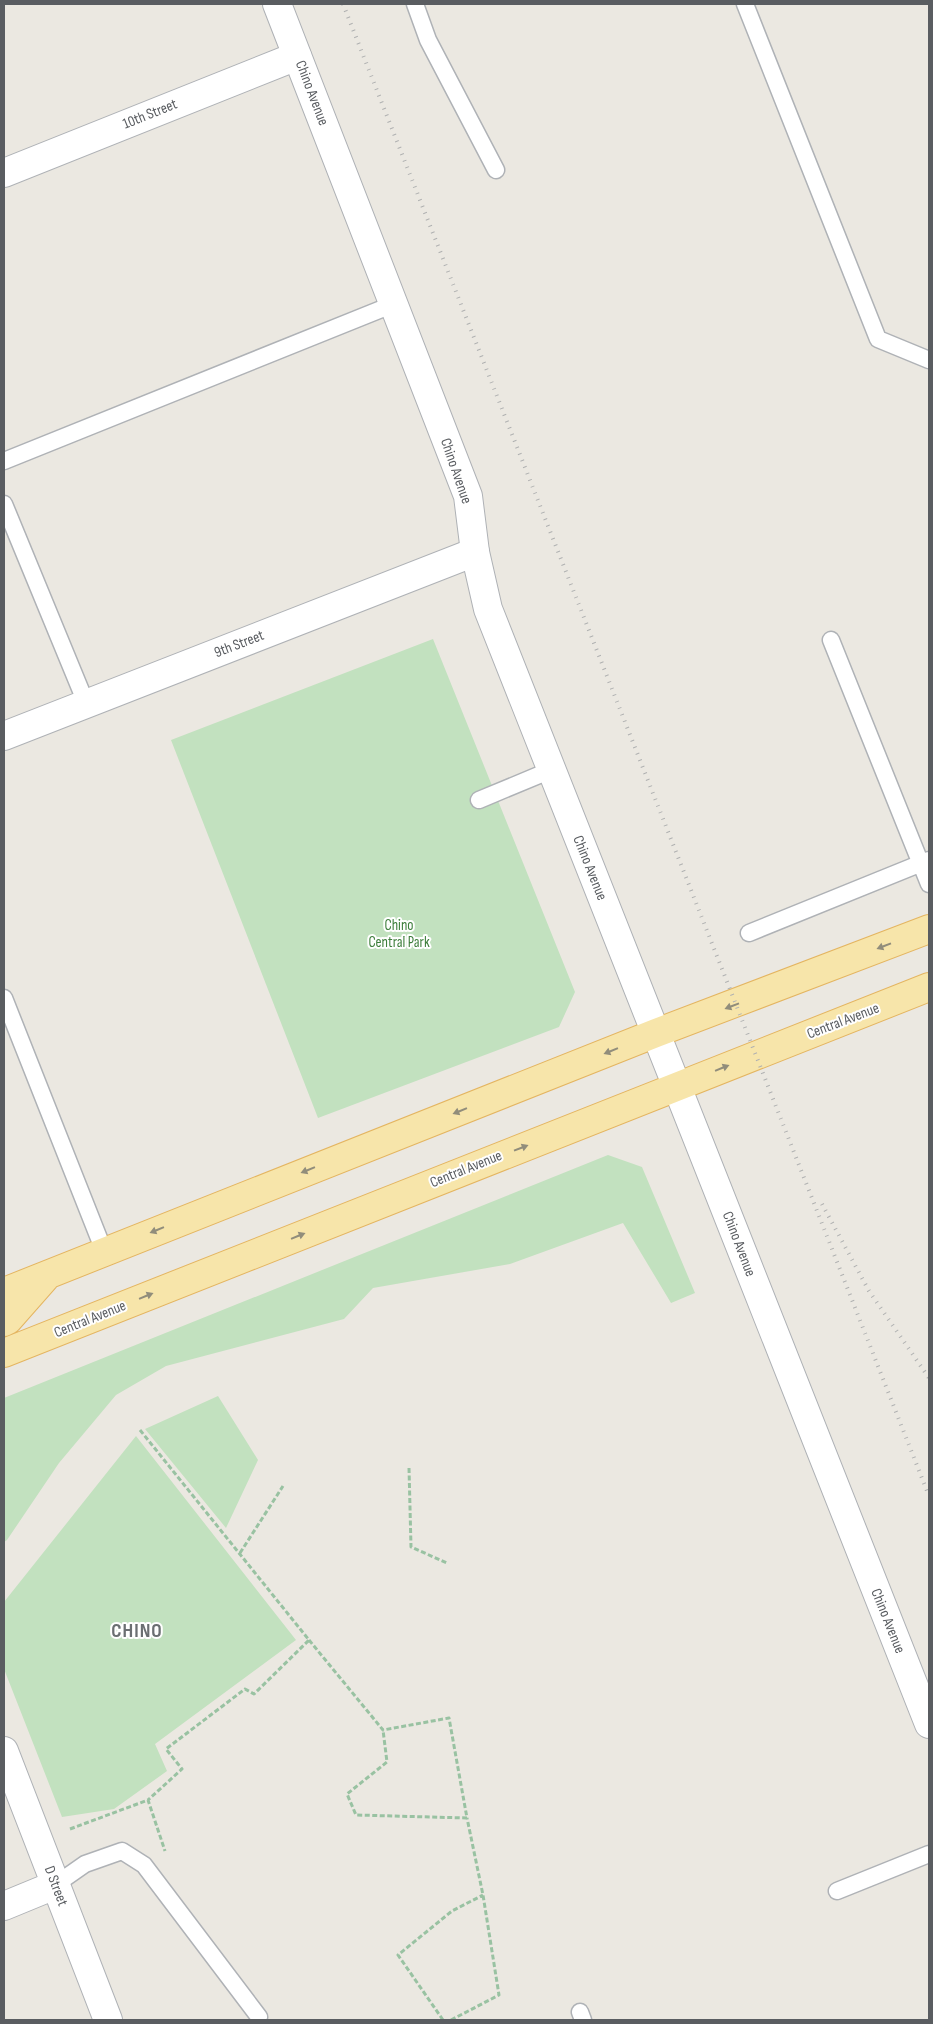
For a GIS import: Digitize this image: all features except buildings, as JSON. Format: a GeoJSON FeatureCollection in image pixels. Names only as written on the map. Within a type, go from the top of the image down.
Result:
{"type":"FeatureCollection","features":[{"type":"Feature","properties":{"kind":"main road","name":"Chino Avenue"},"geometry":{"type":"LineString","coordinates":[[277,4],[468,496],[475,552],[488,610],[929,1724]]}},
{"type":"Feature","properties":{"kind":"main road","name":"10th Street"},"geometry":{"type":"LineString","coordinates":[[4,173],[297,56]]}},
{"type":"Feature","properties":{"kind":"main road","name":"9th Street"},"geometry":{"type":"LineString","coordinates":[[4,736],[475,552]]}},
{"type":"Feature","properties":{"kind":"main road"},"geometry":{"type":"LineString","coordinates":[[4,1292],[656,1033],[929,929]]}},
{"type":"Feature","properties":{"kind":"main road","name":"Central Avenue"},"geometry":{"type":"LineString","coordinates":[[4,1353],[929,987]]}},
{"type":"Feature","properties":{"kind":"main road"},"geometry":{"type":"LineString","coordinates":[[4,1322],[8,1320],[50,1274]]}},
{"type":"Feature","properties":{"kind":"main road","name":"D Street"},"geometry":{"type":"LineString","coordinates":[[4,1751],[108,2020]]}},
{"type":"Feature","properties":{"kind":"main road"},"geometry":{"type":"LineString","coordinates":[[4,1906],[55,1885]]}},
{"type":"Feature","properties":{"kind":"lane"},"geometry":{"type":"LineString","coordinates":[[415,4],[428,40],[496,170]]}},
{"type":"Feature","properties":{"kind":"lane"},"geometry":{"type":"LineString","coordinates":[[745,4],[878,339],[929,360]]}},
{"type":"Feature","properties":{"kind":"lane"},"geometry":{"type":"LineString","coordinates":[[4,461],[394,304]]}},
{"type":"Feature","properties":{"kind":"lane"},"geometry":{"type":"LineString","coordinates":[[4,504],[86,703]]}},
{"type":"Feature","properties":{"kind":"lane"},"geometry":{"type":"LineString","coordinates":[[831,640],[925,862],[929,884]]}},
{"type":"Feature","properties":{"kind":"lane"},"geometry":{"type":"LineString","coordinates":[[479,800],[551,770]]}},
{"type":"Feature","properties":{"kind":"lane"},"geometry":{"type":"LineString","coordinates":[[750,933],[925,862]]}},
{"type":"Feature","properties":{"kind":"lane"},"geometry":{"type":"LineString","coordinates":[[4,998],[104,1251]]}},
{"type":"Feature","properties":{"kind":"lane"},"geometry":{"type":"LineString","coordinates":[[55,1885],[85,1864],[122,1851],[144,1865],[259,2017]]}},
{"type":"Feature","properties":{"kind":"lane"},"geometry":{"type":"LineString","coordinates":[[838,1891],[929,1854]]}},
{"type":"Feature","properties":{"kind":"path"},"geometry":{"type":"LineString","coordinates":[[140,1430],[383,1730],[387,1762],[347,1794],[356,1815],[467,1818]]}},
{"type":"Feature","properties":{"kind":"path"},"geometry":{"type":"LineString","coordinates":[[409,1468],[411,1547],[447,1563]]}},
{"type":"Feature","properties":{"kind":"path"},"geometry":{"type":"LineString","coordinates":[[240,1553],[282,1486]]}},
{"type":"Feature","properties":{"kind":"path"},"geometry":{"type":"LineString","coordinates":[[148,1800],[182,1769],[166,1749],[245,1688],[254,1694],[309,1640]]}},
{"type":"Feature","properties":{"kind":"path"},"geometry":{"type":"LineString","coordinates":[[383,1730],[449,1718],[483,1895],[499,1995],[451,2020]]}},
{"type":"Feature","properties":{"kind":"path"},"geometry":{"type":"LineString","coordinates":[[444,2020],[398,1955],[452,1911],[483,1895]]}},
{"type":"Feature","properties":{"kind":"green space","name":"Chino Central Park"},"geometry":{"type":"Polygon","coordinates":[[[433,639],[575,992],[559,1027],[318,1118],[171,740],[433,639]]]}},
{"type":"Feature","properties":{"kind":"green space"},"geometry":{"type":"Polygon","coordinates":[[[608,1155],[642,1167],[695,1293],[671,1303],[623,1223],[510,1264],[373,1288],[344,1319],[166,1366],[116,1395],[59,1463],[4,1542],[4,1398],[608,1155]]]}},
{"type":"Feature","properties":{"kind":"green space"},"geometry":{"type":"Polygon","coordinates":[[[218,1396],[258,1460],[226,1528],[145,1429],[218,1396]]]}},
{"type":"Feature","properties":{"kind":"green space"},"geometry":{"type":"Polygon","coordinates":[[[136,1436],[296,1640],[155,1744],[167,1771],[114,1809],[62,1817],[4,1669],[4,1602],[136,1436]]]}},
{"type":"Feature","properties":{"kind":"railway"},"geometry":{"type":"LineString","coordinates":[[343,4],[929,1496]]}},
{"type":"Feature","properties":{"kind":"railway"},"geometry":{"type":"LineString","coordinates":[[822,1204],[869,1291],[929,1378]]}},
{"type":"Feature","properties":{"kind":"district","name":"CHINO"},"geometry":{"type":"Point","coordinates":[137,1631]}}]}
